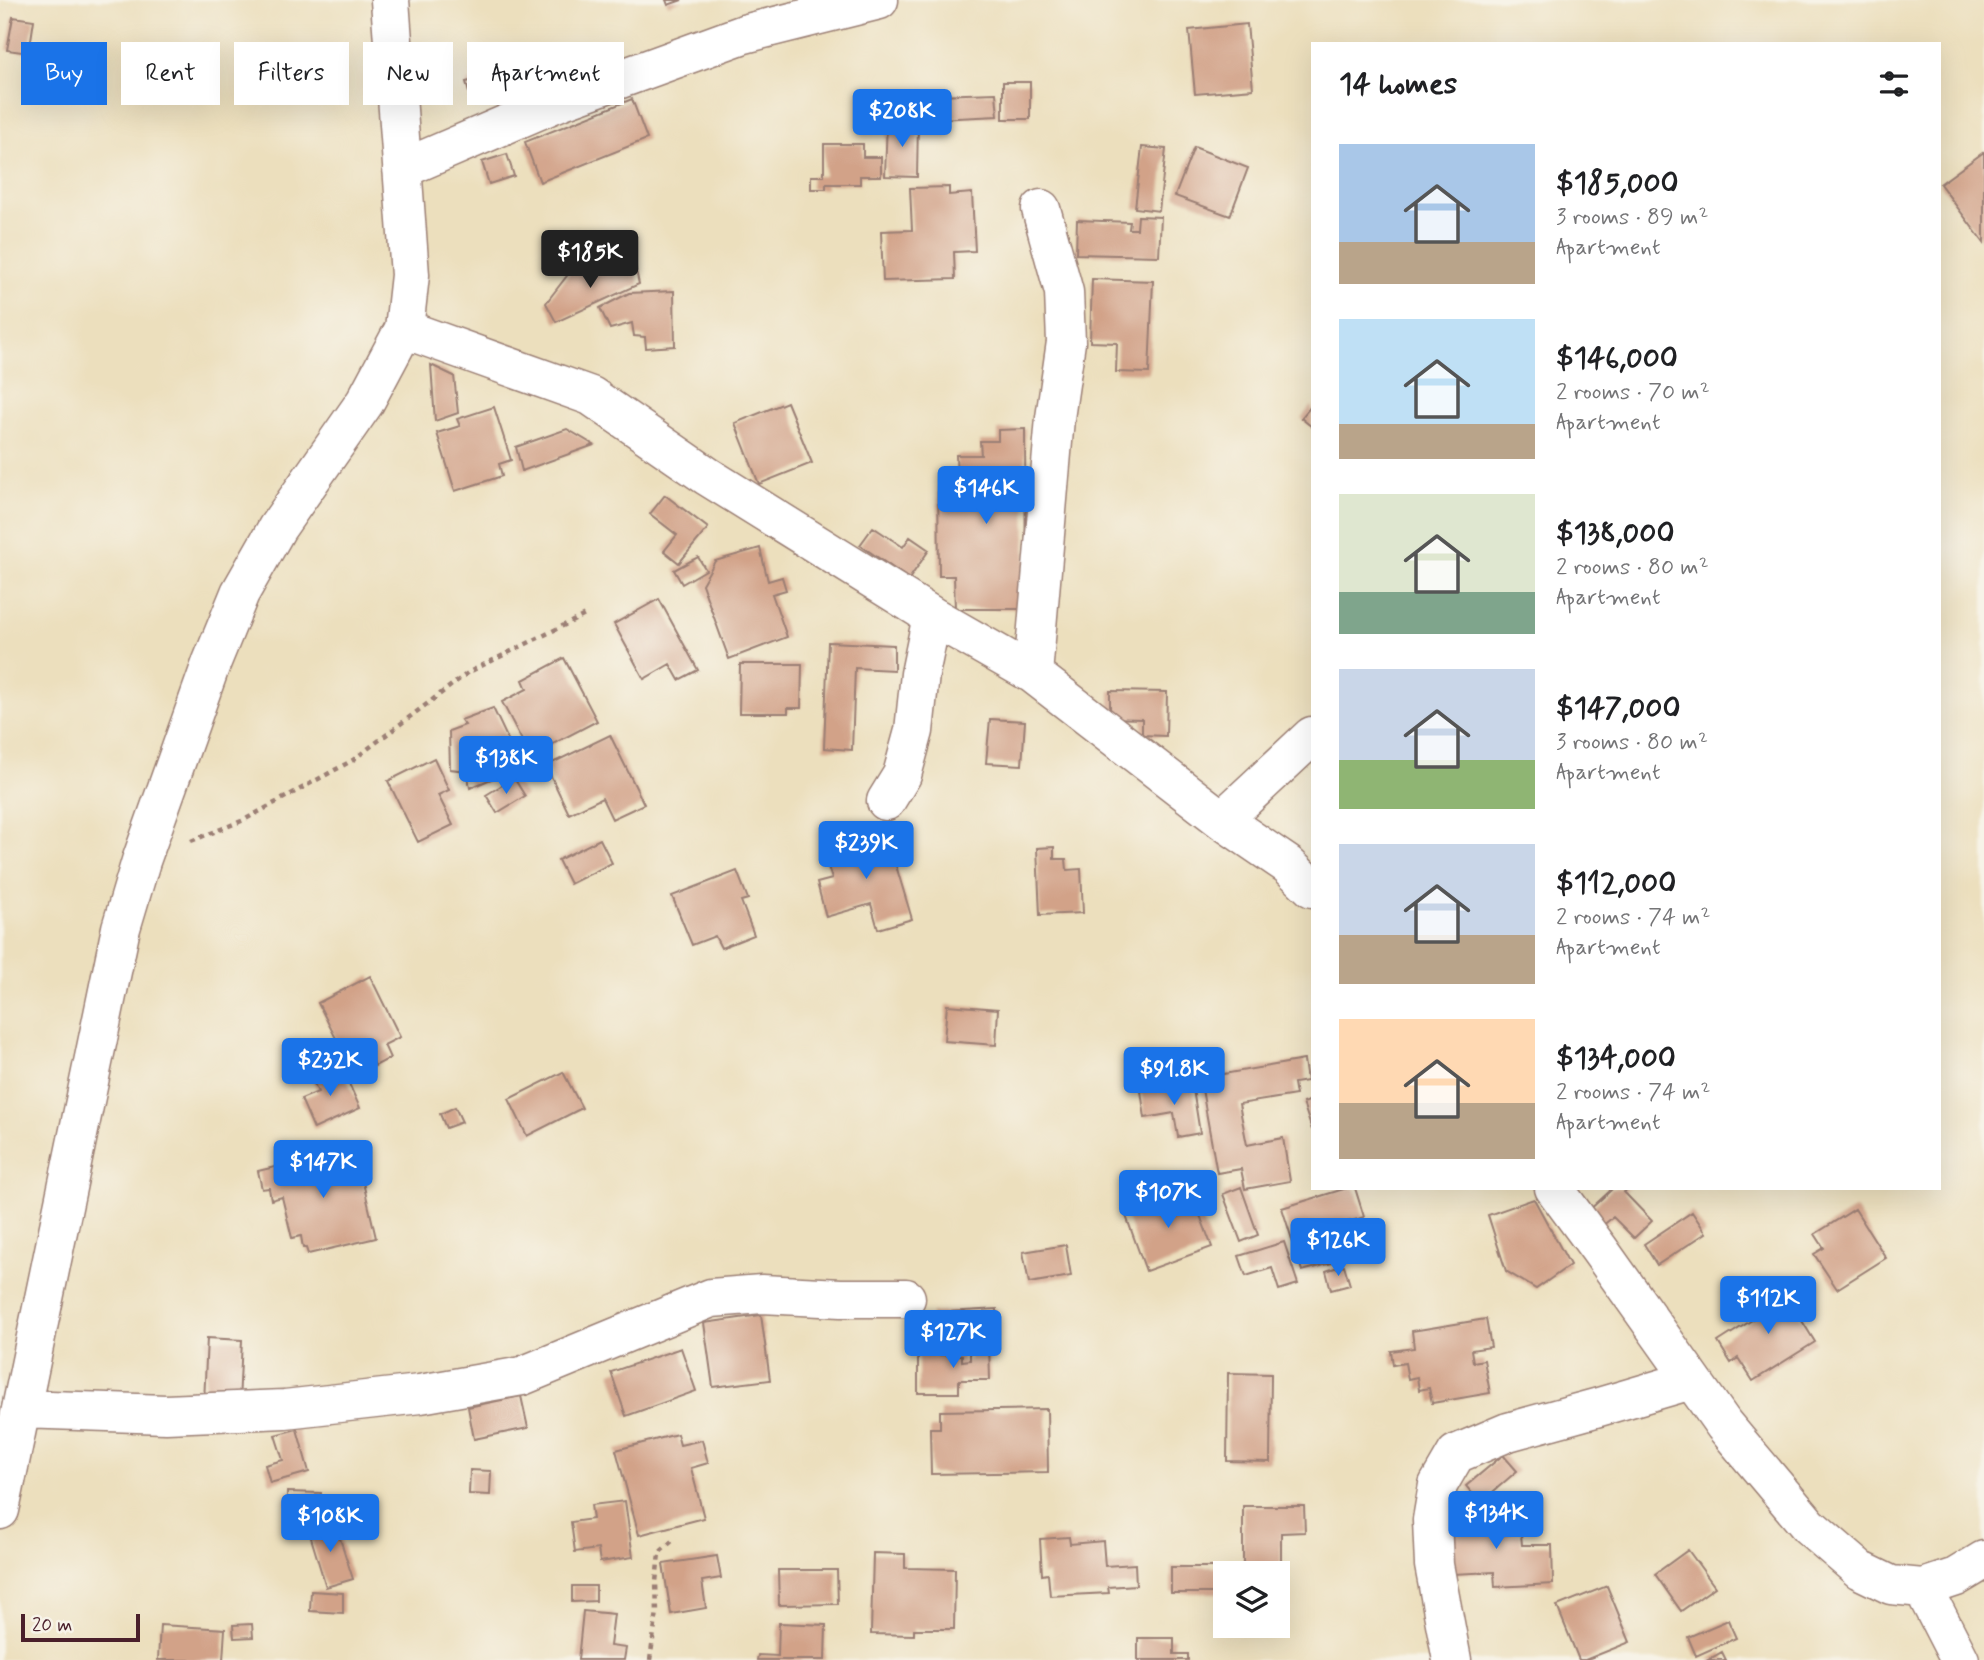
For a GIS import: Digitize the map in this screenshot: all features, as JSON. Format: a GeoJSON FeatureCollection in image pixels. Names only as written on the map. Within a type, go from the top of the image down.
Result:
{"type":"FeatureCollection","features":[{"type":"Feature","properties":{"kind":"street"},"geometry":{"type":"LineString","coordinates":[[0,1510],[121,928],[141,861],[211,664],[240,593],[277,528],[365,402],[404,329],[410,275],[390,0]]}},
{"type":"Feature","properties":{"kind":"street"},"geometry":{"type":"LineString","coordinates":[[402,169],[560,101],[744,34],[879,0]]}},
{"type":"Feature","properties":{"kind":"street"},"geometry":{"type":"LineString","coordinates":[[1032,674],[1055,418],[1066,342],[1064,292],[1041,209]]}},
{"type":"Feature","properties":{"kind":"street"},"geometry":{"type":"LineString","coordinates":[[404,329],[591,396],[707,477],[932,616],[1032,674],[1222,820],[1287,865],[1311,887]]}},
{"type":"Feature","properties":{"kind":"street"},"geometry":{"type":"LineString","coordinates":[[886,801],[902,775],[914,731],[920,674],[932,616]]}},
{"type":"Feature","properties":{"kind":"street"},"geometry":{"type":"LineString","coordinates":[[1222,820],[1311,737]]}},
{"type":"Feature","properties":{"kind":"street"},"geometry":{"type":"LineString","coordinates":[[1555,1190],[1724,1425],[1810,1525],[1860,1570],[1891,1585],[1923,1588],[1956,1577],[1984,1560]]}},
{"type":"Feature","properties":{"kind":"street"},"geometry":{"type":"LineString","coordinates":[[21,1409],[166,1415],[285,1409],[420,1394],[522,1376],[712,1298],[762,1294],[906,1298]]}},
{"type":"Feature","properties":{"kind":"street"},"geometry":{"type":"LineString","coordinates":[[1452,1660],[1434,1565],[1432,1520],[1438,1485],[1456,1454],[1508,1432],[1691,1380]]}},
{"type":"Feature","properties":{"kind":"street"},"geometry":{"type":"LineString","coordinates":[[1923,1588],[1960,1660]]}},
{"type":"Feature","properties":{"kind":"path"},"geometry":{"type":"LineString","coordinates":[[141,861],[244,820],[375,744],[469,671],[587,614]]}},
{"type":"Feature","properties":{"kind":"path"},"geometry":{"type":"LineString","coordinates":[[650,1660],[657,1612],[659,1553],[672,1541]]}},
{"type":"Feature","properties":{"kind":"building"},"geometry":{"type":"Polygon","coordinates":[[[666,0],[682,0],[668,5],[666,0]]]}},
{"type":"Feature","properties":{"kind":"building"},"geometry":{"type":"Polygon","coordinates":[[[13,17],[34,20],[31,42],[21,42],[21,52],[7,50],[13,17]]]}},
{"type":"Feature","properties":{"kind":"building"},"geometry":{"type":"Polygon","coordinates":[[[1247,24],[1253,89],[1195,94],[1189,30],[1247,24]]]}},
{"type":"Feature","properties":{"kind":"building"},"geometry":{"type":"Polygon","coordinates":[[[1003,82],[1030,82],[1030,119],[1003,119],[1003,82]]]}},
{"type":"Feature","properties":{"kind":"building"},"geometry":{"type":"Polygon","coordinates":[[[996,93],[998,116],[937,119],[936,95],[996,93]]]}},
{"type":"Feature","properties":{"kind":"building"},"geometry":{"type":"Polygon","coordinates":[[[632,99],[647,139],[540,182],[525,142],[617,105],[624,105],[624,102],[632,99]]]}},
{"type":"Feature","properties":{"kind":"building"},"geometry":{"type":"Polygon","coordinates":[[[887,120],[918,121],[917,177],[885,176],[887,120]]]}},
{"type":"Feature","properties":{"kind":"building"},"geometry":{"type":"Polygon","coordinates":[[[824,144],[863,144],[863,157],[881,157],[881,176],[860,176],[860,184],[826,184],[826,189],[811,189],[811,176],[824,176],[824,144]]]}},
{"type":"Feature","properties":{"kind":"building"},"geometry":{"type":"Polygon","coordinates":[[[1142,147],[1166,149],[1159,211],[1135,208],[1142,147]]]}},
{"type":"Feature","properties":{"kind":"building"},"geometry":{"type":"Polygon","coordinates":[[[1194,147],[1248,168],[1230,216],[1175,196],[1194,147]]]}},
{"type":"Feature","properties":{"kind":"building"},"geometry":{"type":"Polygon","coordinates":[[[1984,152],[1984,243],[1941,185],[1984,152]]]}},
{"type":"Feature","properties":{"kind":"building"},"geometry":{"type":"Polygon","coordinates":[[[507,154],[514,176],[489,184],[482,162],[507,154]]]}},
{"type":"Feature","properties":{"kind":"building"},"geometry":{"type":"Polygon","coordinates":[[[949,187],[949,195],[972,193],[975,251],[954,252],[955,279],[883,281],[881,231],[912,230],[910,188],[949,187]]]}},
{"type":"Feature","properties":{"kind":"building"},"geometry":{"type":"Polygon","coordinates":[[[1138,216],[1161,217],[1159,256],[1076,254],[1077,220],[1130,222],[1129,229],[1137,229],[1138,216]]]}},
{"type":"Feature","properties":{"kind":"building"},"geometry":{"type":"Polygon","coordinates":[[[635,266],[639,284],[556,322],[546,303],[570,272],[635,266]]]}},
{"type":"Feature","properties":{"kind":"building"},"geometry":{"type":"Polygon","coordinates":[[[1092,279],[1153,281],[1149,373],[1116,372],[1117,343],[1090,342],[1092,279]]]}},
{"type":"Feature","properties":{"kind":"building"},"geometry":{"type":"Polygon","coordinates":[[[674,291],[675,346],[646,348],[645,337],[634,336],[632,323],[610,329],[600,308],[629,293],[674,291]]]}},
{"type":"Feature","properties":{"kind":"building"},"geometry":{"type":"Polygon","coordinates":[[[431,365],[454,376],[458,413],[435,421],[431,365]]]}},
{"type":"Feature","properties":{"kind":"building"},"geometry":{"type":"Polygon","coordinates":[[[787,402],[812,463],[759,484],[735,423],[787,402]]]}},
{"type":"Feature","properties":{"kind":"building"},"geometry":{"type":"Polygon","coordinates":[[[1311,406],[1311,426],[1301,418],[1311,406]]]}},
{"type":"Feature","properties":{"kind":"building"},"geometry":{"type":"Polygon","coordinates":[[[494,407],[511,460],[499,464],[502,476],[455,491],[437,433],[460,426],[457,419],[494,407]]]}},
{"type":"Feature","properties":{"kind":"building"},"geometry":{"type":"Polygon","coordinates":[[[567,429],[594,445],[522,471],[516,447],[567,429]]]}},
{"type":"Feature","properties":{"kind":"building"},"geometry":{"type":"Polygon","coordinates":[[[1025,429],[1026,609],[955,609],[954,576],[939,576],[938,479],[957,479],[956,455],[981,455],[980,441],[998,441],[998,430],[1025,429]]]}},
{"type":"Feature","properties":{"kind":"building"},"geometry":{"type":"Polygon","coordinates":[[[665,495],[708,528],[679,563],[664,551],[677,535],[650,514],[665,495]]]}},
{"type":"Feature","properties":{"kind":"building"},"geometry":{"type":"Polygon","coordinates":[[[873,527],[903,547],[910,537],[929,550],[909,579],[860,545],[873,527]]]}},
{"type":"Feature","properties":{"kind":"building"},"geometry":{"type":"Polygon","coordinates":[[[760,548],[768,581],[782,577],[786,590],[772,594],[787,637],[729,659],[702,584],[715,561],[760,548]]]}},
{"type":"Feature","properties":{"kind":"building"},"geometry":{"type":"Polygon","coordinates":[[[698,557],[706,570],[682,584],[674,570],[698,557]]]}},
{"type":"Feature","properties":{"kind":"building"},"geometry":{"type":"Polygon","coordinates":[[[659,599],[698,670],[679,680],[670,664],[644,679],[614,624],[659,599]]]}},
{"type":"Feature","properties":{"kind":"building"},"geometry":{"type":"Polygon","coordinates":[[[828,642],[894,645],[894,670],[855,668],[852,750],[824,748],[828,642]]]}},
{"type":"Feature","properties":{"kind":"building"},"geometry":{"type":"Polygon","coordinates":[[[564,658],[597,721],[530,756],[502,702],[527,689],[523,680],[564,658]]]}},
{"type":"Feature","properties":{"kind":"building"},"geometry":{"type":"Polygon","coordinates":[[[740,664],[802,664],[801,708],[788,708],[788,713],[739,713],[740,664]]]}},
{"type":"Feature","properties":{"kind":"building"},"geometry":{"type":"Polygon","coordinates":[[[1110,691],[1167,692],[1166,736],[1142,735],[1142,719],[1110,718],[1110,691]]]}},
{"type":"Feature","properties":{"kind":"building"},"geometry":{"type":"Polygon","coordinates":[[[493,708],[512,748],[504,753],[512,770],[470,788],[467,771],[450,769],[449,731],[465,725],[461,720],[493,708]]]}},
{"type":"Feature","properties":{"kind":"building"},"geometry":{"type":"Polygon","coordinates":[[[990,719],[1025,721],[1022,765],[986,763],[990,719]]]}},
{"type":"Feature","properties":{"kind":"building"},"geometry":{"type":"Polygon","coordinates":[[[610,735],[644,804],[612,819],[602,798],[569,814],[546,766],[610,735]]]}},
{"type":"Feature","properties":{"kind":"building"},"geometry":{"type":"Polygon","coordinates":[[[434,758],[449,790],[438,795],[453,825],[418,842],[388,781],[434,758]]]}},
{"type":"Feature","properties":{"kind":"building"},"geometry":{"type":"Polygon","coordinates":[[[514,778],[525,796],[497,813],[486,795],[514,778]]]}},
{"type":"Feature","properties":{"kind":"building"},"geometry":{"type":"Polygon","coordinates":[[[885,829],[912,919],[878,929],[871,904],[826,917],[817,883],[832,879],[824,854],[859,843],[857,836],[885,829]]]}},
{"type":"Feature","properties":{"kind":"building"},"geometry":{"type":"Polygon","coordinates":[[[600,839],[612,863],[570,884],[558,860],[600,839]]]}},
{"type":"Feature","properties":{"kind":"building"},"geometry":{"type":"Polygon","coordinates":[[[1054,847],[1054,859],[1066,859],[1067,870],[1081,869],[1083,913],[1040,915],[1037,848],[1054,847]]]}},
{"type":"Feature","properties":{"kind":"building"},"geometry":{"type":"Polygon","coordinates":[[[737,871],[748,899],[741,901],[754,935],[721,948],[715,936],[692,945],[672,896],[737,871]]]}},
{"type":"Feature","properties":{"kind":"building"},"geometry":{"type":"Polygon","coordinates":[[[370,976],[400,1037],[384,1045],[390,1058],[375,1066],[369,1054],[349,1064],[318,1003],[370,976]]]}},
{"type":"Feature","properties":{"kind":"building"},"geometry":{"type":"Polygon","coordinates":[[[947,1005],[998,1009],[996,1045],[944,1041],[947,1005]]]}},
{"type":"Feature","properties":{"kind":"building"},"geometry":{"type":"Polygon","coordinates":[[[1304,1060],[1307,1081],[1294,1083],[1296,1095],[1239,1104],[1247,1145],[1283,1138],[1290,1181],[1245,1189],[1241,1169],[1217,1173],[1200,1078],[1304,1060]]]}},
{"type":"Feature","properties":{"kind":"building"},"geometry":{"type":"Polygon","coordinates":[[[340,1064],[360,1108],[314,1129],[301,1099],[318,1092],[311,1077],[340,1064]]]}},
{"type":"Feature","properties":{"kind":"building"},"geometry":{"type":"Polygon","coordinates":[[[563,1072],[582,1108],[527,1136],[509,1099],[563,1072]]]}},
{"type":"Feature","properties":{"kind":"building"},"geometry":{"type":"Polygon","coordinates":[[[1192,1083],[1200,1133],[1178,1137],[1174,1113],[1145,1118],[1141,1091],[1192,1083]]]}},
{"type":"Feature","properties":{"kind":"building"},"geometry":{"type":"Polygon","coordinates":[[[1311,1100],[1311,1127],[1303,1103],[1311,1100]]]}},
{"type":"Feature","properties":{"kind":"building"},"geometry":{"type":"Polygon","coordinates":[[[455,1107],[462,1122],[446,1128],[440,1114],[455,1107]]]}},
{"type":"Feature","properties":{"kind":"building"},"geometry":{"type":"Polygon","coordinates":[[[355,1148],[376,1238],[308,1254],[306,1248],[303,1248],[301,1236],[292,1238],[282,1197],[271,1200],[269,1188],[262,1189],[258,1171],[355,1148]]]}},
{"type":"Feature","properties":{"kind":"building"},"geometry":{"type":"Polygon","coordinates":[[[1241,1187],[1258,1235],[1241,1242],[1223,1194],[1241,1187]]]}},
{"type":"Feature","properties":{"kind":"building"},"geometry":{"type":"Polygon","coordinates":[[[1190,1189],[1212,1247],[1146,1271],[1125,1213],[1190,1189]]]}},
{"type":"Feature","properties":{"kind":"building"},"geometry":{"type":"Polygon","coordinates":[[[1340,1190],[1356,1190],[1364,1217],[1322,1230],[1332,1263],[1302,1271],[1282,1208],[1340,1190]]]}},
{"type":"Feature","properties":{"kind":"building"},"geometry":{"type":"Polygon","coordinates":[[[1611,1190],[1626,1190],[1624,1192],[1652,1221],[1634,1238],[1613,1217],[1601,1227],[1587,1212],[1611,1190]]]}},
{"type":"Feature","properties":{"kind":"building"},"geometry":{"type":"Polygon","coordinates":[[[1534,1199],[1570,1265],[1536,1289],[1506,1271],[1488,1215],[1534,1199]]]}},
{"type":"Feature","properties":{"kind":"building"},"geometry":{"type":"Polygon","coordinates":[[[1855,1209],[1886,1258],[1837,1289],[1814,1254],[1824,1248],[1815,1234],[1855,1209]]]}},
{"type":"Feature","properties":{"kind":"building"},"geometry":{"type":"Polygon","coordinates":[[[1692,1212],[1706,1233],[1657,1265],[1644,1244],[1692,1212]]]}},
{"type":"Feature","properties":{"kind":"building"},"geometry":{"type":"Polygon","coordinates":[[[1284,1242],[1298,1284],[1279,1290],[1272,1268],[1246,1276],[1239,1256],[1284,1242]]]}},
{"type":"Feature","properties":{"kind":"building"},"geometry":{"type":"Polygon","coordinates":[[[1066,1245],[1071,1276],[1029,1283],[1023,1252],[1066,1245]]]}},
{"type":"Feature","properties":{"kind":"building"},"geometry":{"type":"Polygon","coordinates":[[[1344,1265],[1350,1285],[1331,1290],[1326,1271],[1344,1265]]]}},
{"type":"Feature","properties":{"kind":"building"},"geometry":{"type":"Polygon","coordinates":[[[1780,1285],[1815,1342],[1753,1381],[1738,1358],[1731,1363],[1718,1342],[1763,1313],[1755,1300],[1780,1285]]]}},
{"type":"Feature","properties":{"kind":"building"},"geometry":{"type":"Polygon","coordinates":[[[997,1309],[998,1338],[933,1341],[931,1313],[997,1309]]]}},
{"type":"Feature","properties":{"kind":"building"},"geometry":{"type":"Polygon","coordinates":[[[761,1315],[770,1380],[713,1387],[704,1323],[761,1315]]]}},
{"type":"Feature","properties":{"kind":"building"},"geometry":{"type":"Polygon","coordinates":[[[1486,1319],[1491,1347],[1471,1350],[1473,1362],[1484,1360],[1490,1393],[1432,1403],[1429,1388],[1419,1390],[1417,1377],[1408,1379],[1405,1363],[1393,1365],[1391,1351],[1414,1348],[1412,1331],[1486,1319]]]}},
{"type":"Feature","properties":{"kind":"building"},"geometry":{"type":"Polygon","coordinates":[[[207,1338],[242,1340],[239,1403],[204,1402],[207,1338]]]}},
{"type":"Feature","properties":{"kind":"building"},"geometry":{"type":"Polygon","coordinates":[[[970,1343],[989,1343],[990,1380],[959,1380],[959,1393],[918,1393],[918,1355],[962,1355],[962,1361],[970,1360],[970,1343]]]}},
{"type":"Feature","properties":{"kind":"building"},"geometry":{"type":"Polygon","coordinates":[[[681,1348],[696,1391],[626,1416],[611,1372],[681,1348]]]}},
{"type":"Feature","properties":{"kind":"building"},"geometry":{"type":"Polygon","coordinates":[[[1228,1373],[1271,1374],[1270,1462],[1227,1461],[1228,1373]]]}},
{"type":"Feature","properties":{"kind":"building"},"geometry":{"type":"Polygon","coordinates":[[[521,1396],[528,1428],[474,1439],[468,1407],[521,1396]]]}},
{"type":"Feature","properties":{"kind":"building"},"geometry":{"type":"Polygon","coordinates":[[[1047,1409],[1048,1472],[931,1474],[930,1428],[940,1428],[940,1411],[1047,1409]]]}},
{"type":"Feature","properties":{"kind":"building"},"geometry":{"type":"Polygon","coordinates":[[[297,1429],[309,1472],[270,1483],[265,1465],[283,1460],[275,1435],[297,1429]]]}},
{"type":"Feature","properties":{"kind":"building"},"geometry":{"type":"Polygon","coordinates":[[[677,1434],[680,1445],[702,1440],[708,1463],[691,1468],[704,1518],[639,1535],[616,1450],[677,1434]]]}},
{"type":"Feature","properties":{"kind":"building"},"geometry":{"type":"Polygon","coordinates":[[[1503,1455],[1517,1471],[1480,1503],[1466,1486],[1503,1455]]]}},
{"type":"Feature","properties":{"kind":"building"},"geometry":{"type":"Polygon","coordinates":[[[470,1470],[491,1471],[490,1495],[469,1494],[470,1470]]]}},
{"type":"Feature","properties":{"kind":"building"},"geometry":{"type":"Polygon","coordinates":[[[287,1492],[321,1493],[321,1506],[287,1506],[287,1492]]]}},
{"type":"Feature","properties":{"kind":"building"},"geometry":{"type":"Polygon","coordinates":[[[625,1501],[633,1557],[600,1562],[598,1549],[575,1552],[571,1522],[593,1519],[591,1505],[625,1501]]]}},
{"type":"Feature","properties":{"kind":"building"},"geometry":{"type":"Polygon","coordinates":[[[1243,1506],[1304,1506],[1305,1532],[1281,1533],[1281,1561],[1243,1561],[1243,1506]]]}},
{"type":"Feature","properties":{"kind":"building"},"geometry":{"type":"Polygon","coordinates":[[[1496,1508],[1498,1535],[1521,1534],[1522,1545],[1552,1545],[1553,1584],[1495,1587],[1494,1572],[1452,1574],[1450,1510],[1496,1508]]]}},
{"type":"Feature","properties":{"kind":"building"},"geometry":{"type":"Polygon","coordinates":[[[334,1520],[353,1579],[326,1587],[308,1528],[334,1520]]]}},
{"type":"Feature","properties":{"kind":"building"},"geometry":{"type":"Polygon","coordinates":[[[1069,1537],[1070,1544],[1103,1541],[1105,1566],[1135,1564],[1136,1585],[1108,1587],[1109,1593],[1050,1596],[1048,1574],[1042,1575],[1040,1539],[1069,1537]]]}},
{"type":"Feature","properties":{"kind":"building"},"geometry":{"type":"Polygon","coordinates":[[[1688,1550],[1715,1587],[1681,1611],[1655,1574],[1688,1550]]]}},
{"type":"Feature","properties":{"kind":"building"},"geometry":{"type":"Polygon","coordinates":[[[873,1553],[905,1554],[905,1568],[955,1569],[954,1629],[914,1629],[914,1635],[871,1634],[873,1553]]]}},
{"type":"Feature","properties":{"kind":"building"},"geometry":{"type":"Polygon","coordinates":[[[717,1556],[721,1578],[702,1581],[706,1608],[671,1614],[663,1564],[717,1556]]]}},
{"type":"Feature","properties":{"kind":"building"},"geometry":{"type":"Polygon","coordinates":[[[1171,1567],[1213,1567],[1213,1593],[1171,1593],[1171,1567]]]}},
{"type":"Feature","properties":{"kind":"building"},"geometry":{"type":"Polygon","coordinates":[[[778,1570],[837,1570],[838,1604],[779,1605],[778,1570]]]}},
{"type":"Feature","properties":{"kind":"building"},"geometry":{"type":"Polygon","coordinates":[[[572,1586],[596,1586],[596,1601],[572,1602],[572,1586]]]}},
{"type":"Feature","properties":{"kind":"building"},"geometry":{"type":"Polygon","coordinates":[[[1607,1586],[1630,1642],[1579,1660],[1557,1606],[1607,1586]]]}},
{"type":"Feature","properties":{"kind":"building"},"geometry":{"type":"Polygon","coordinates":[[[311,1591],[343,1593],[343,1613],[310,1611],[311,1591]]]}},
{"type":"Feature","properties":{"kind":"building"},"geometry":{"type":"Polygon","coordinates":[[[583,1611],[614,1614],[610,1646],[626,1648],[624,1660],[578,1660],[583,1611]]]}},
{"type":"Feature","properties":{"kind":"building"},"geometry":{"type":"Polygon","coordinates":[[[1728,1620],[1736,1638],[1696,1656],[1688,1637],[1728,1620]]]}},
{"type":"Feature","properties":{"kind":"building"},"geometry":{"type":"Polygon","coordinates":[[[779,1623],[826,1625],[825,1660],[757,1660],[758,1655],[778,1656],[779,1623]]]}},
{"type":"Feature","properties":{"kind":"building"},"geometry":{"type":"Polygon","coordinates":[[[252,1624],[253,1637],[234,1638],[233,1625],[252,1624]]]}},
{"type":"Feature","properties":{"kind":"building"},"geometry":{"type":"Polygon","coordinates":[[[160,1625],[225,1629],[223,1660],[158,1660],[160,1625]]]}},
{"type":"Feature","properties":{"kind":"building"},"geometry":{"type":"Polygon","coordinates":[[[1138,1638],[1174,1638],[1174,1654],[1188,1654],[1188,1660],[1138,1660],[1138,1638]]]}},
{"type":"Feature","properties":{"kind":"building"},"geometry":{"type":"Polygon","coordinates":[[[1722,1652],[1726,1660],[1708,1660],[1722,1652]]]}}]}
